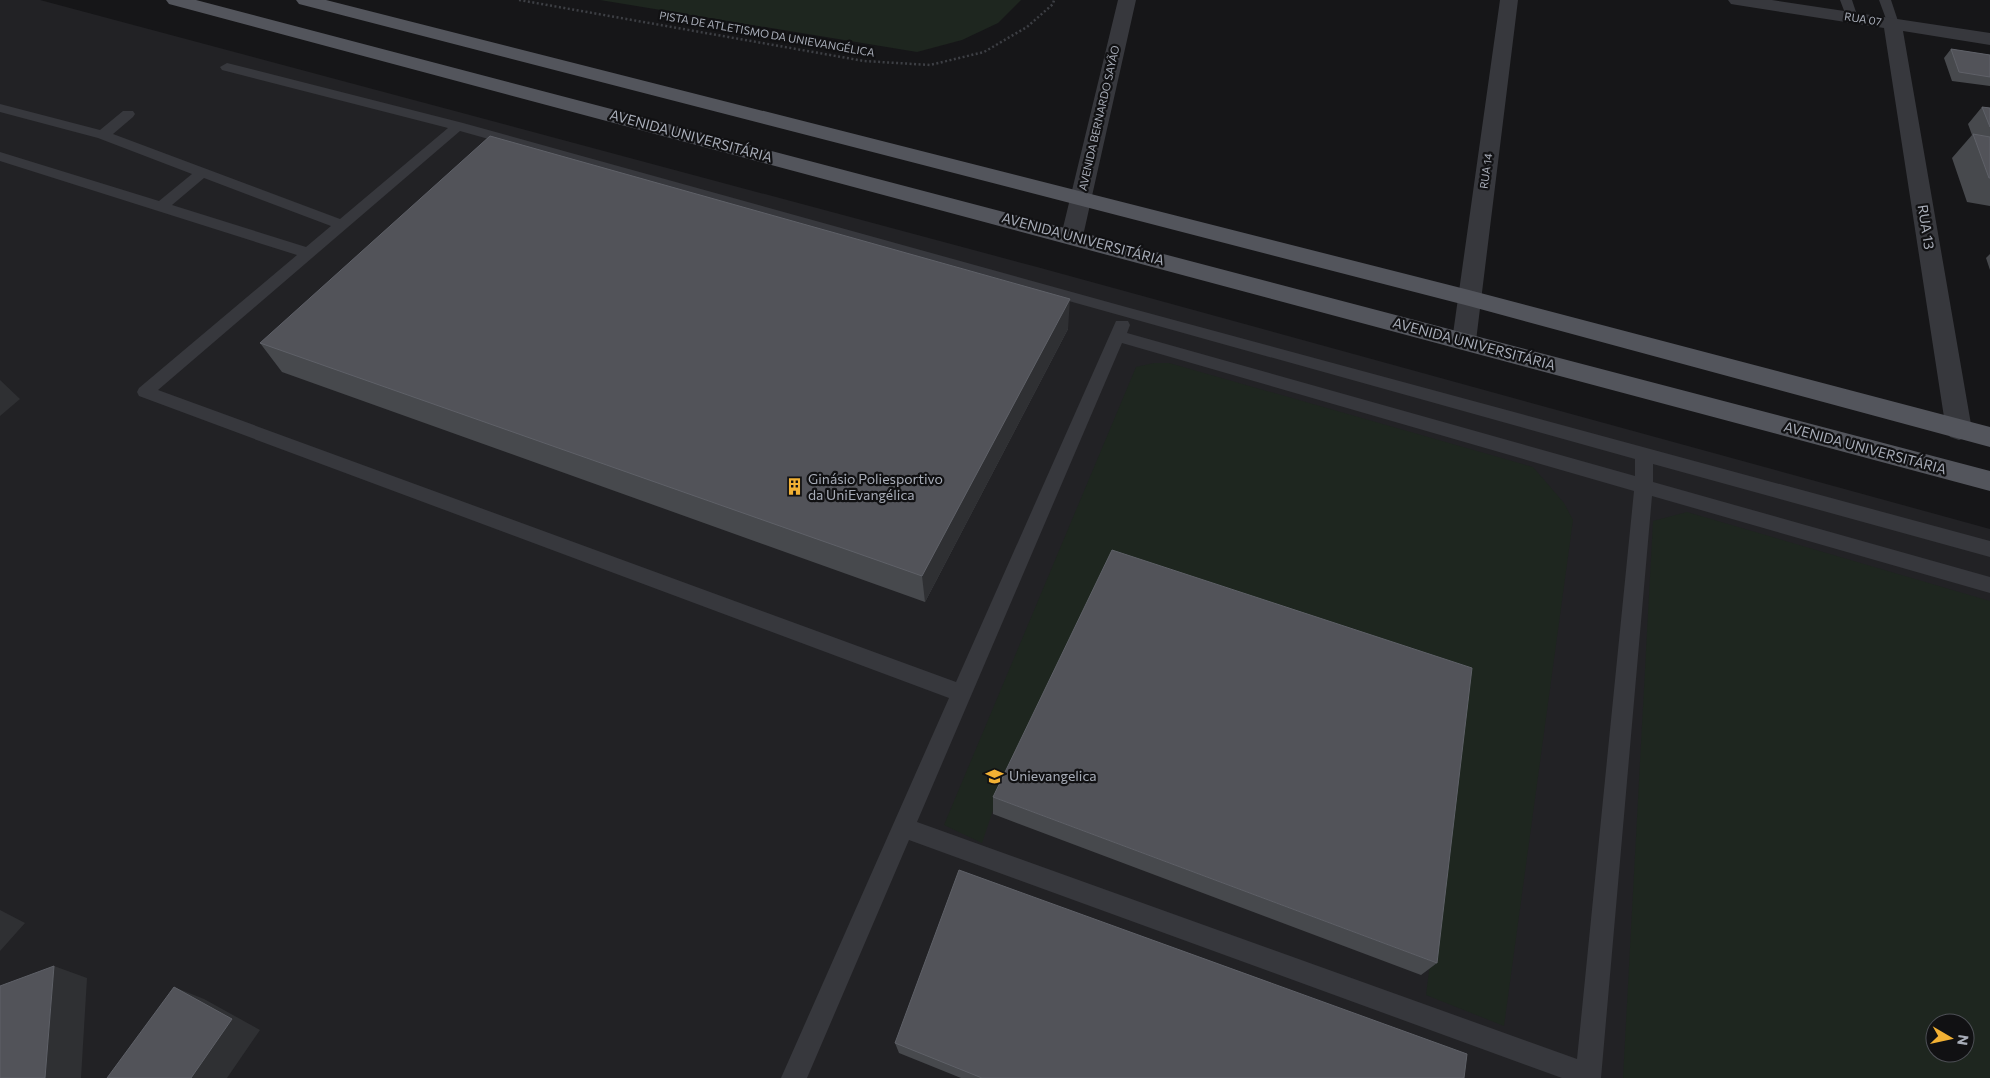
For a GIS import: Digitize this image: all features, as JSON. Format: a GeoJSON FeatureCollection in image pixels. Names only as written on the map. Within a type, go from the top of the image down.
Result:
{"type":"FeatureCollection","features":[{"type":"Feature","properties":{"kind":"main road","name":"AVENIDA UNIVERSITÁRIA"},"geometry":{"type":"LineString","coordinates":[[175,0],[1072,236],[1990,481]]}},
{"type":"Feature","properties":{"kind":"main road"},"geometry":{"type":"LineString","coordinates":[[305,0],[1469,298],[1990,438]]}},
{"type":"Feature","properties":{"kind":"street","name":"AVENIDA BERNARDO SAYÃO"},"geometry":{"type":"LineString","coordinates":[[1072,236],[1127,0]]}},
{"type":"Feature","properties":{"kind":"street","name":"RUA 14"},"geometry":{"type":"LineString","coordinates":[[1464,341],[1509,0]]}},
{"type":"Feature","properties":{"kind":"street","name":"RUA 07"},"geometry":{"type":"LineString","coordinates":[[1737,0],[1990,39]]}},
{"type":"Feature","properties":{"kind":"street","name":"RUA 13"},"geometry":{"type":"LineString","coordinates":[[1893,24],[1959,430]]}},
{"type":"Feature","properties":{"kind":"lane"},"geometry":{"type":"LineString","coordinates":[[1846,0],[1852,18]]}},
{"type":"Feature","properties":{"kind":"lane"},"geometry":{"type":"LineString","coordinates":[[1885,0],[1893,24]]}},
{"type":"Feature","properties":{"kind":"lane"},"geometry":{"type":"LineString","coordinates":[[227,67],[458,126],[1126,313],[1990,550]]}},
{"type":"Feature","properties":{"kind":"lane"},"geometry":{"type":"LineString","coordinates":[[0,108],[103,135],[342,225]]}},
{"type":"Feature","properties":{"kind":"lane"},"geometry":{"type":"LineString","coordinates":[[103,135],[128,114]]}},
{"type":"Feature","properties":{"kind":"lane"},"geometry":{"type":"LineString","coordinates":[[458,126],[145,392],[961,693]]}},
{"type":"Feature","properties":{"kind":"lane"},"geometry":{"type":"LineString","coordinates":[[0,156],[308,253]]}},
{"type":"Feature","properties":{"kind":"lane"},"geometry":{"type":"LineString","coordinates":[[161,207],[203,172]]}},
{"type":"Feature","properties":{"kind":"lane"},"geometry":{"type":"LineString","coordinates":[[794,1078],[1118,336],[1126,313]]}},
{"type":"Feature","properties":{"kind":"lane"},"geometry":{"type":"LineString","coordinates":[[1118,336],[1990,585]]}},
{"type":"Feature","properties":{"kind":"lane"},"geometry":{"type":"LineString","coordinates":[[902,827],[1588,1076],[1644,486],[1644,455]]}},
{"type":"Feature","properties":{"kind":"path","name":"PISTA DE ATLETISMO DA UNIEVANGÉLICA"},"geometry":{"type":"LineString","coordinates":[[519,0],[864,61],[930,65],[984,52],[1027,27],[1053,4],[1054,0]]}},
{"type":"Feature","properties":{"kind":"shaded area","name":"Unievangelica"},"geometry":{"type":"Polygon","coordinates":[[[0,0],[40,0],[1037,267],[1990,529],[1990,1078],[0,1078],[0,0]]]}},
{"type":"Feature","properties":{"kind":"shaded area"},"geometry":{"type":"Polygon","coordinates":[[[600,0],[1021,0],[998,23],[962,40],[917,52],[600,0]]]}},
{"type":"Feature","properties":{"kind":"shaded area"},"geometry":{"type":"Polygon","coordinates":[[[1154,363],[1169,363],[1533,467],[1564,503],[1573,520],[1504,1026],[1426,995],[1465,687],[1106,568],[1102,571],[1003,780],[982,843],[944,825],[1136,367],[1154,363]]]}},
{"type":"Feature","properties":{"kind":"shaded area"},"geometry":{"type":"Polygon","coordinates":[[[1687,512],[1990,601],[1990,1078],[1623,1078],[1653,521],[1687,512]]]}},
{"type":"Feature","properties":{"kind":"building"},"geometry":{"type":"Polygon","coordinates":[[[1951,49],[1990,55],[1990,77],[1959,72],[1951,49]]]}},
{"type":"Feature","properties":{"kind":"building"},"geometry":{"type":"Polygon","coordinates":[[[1982,107],[1990,108],[1990,127],[1982,107]]]}},
{"type":"Feature","properties":{"kind":"building"},"geometry":{"type":"Polygon","coordinates":[[[1973,134],[1990,137],[1990,178],[1989,178],[1973,134]]]}},
{"type":"Feature","properties":{"kind":"building","name":"Ginásio Poliesportivo da UniEvangélica"},"geometry":{"type":"Polygon","coordinates":[[[490,136],[1070,299],[922,576],[260,343],[490,136]]]}},
{"type":"Feature","properties":{"kind":"building"},"geometry":{"type":"Polygon","coordinates":[[[1112,550],[1472,668],[1437,963],[993,797],[1112,550]]]}},
{"type":"Feature","properties":{"kind":"building"},"geometry":{"type":"Polygon","coordinates":[[[959,870],[1467,1054],[1464,1078],[982,1078],[895,1043],[959,870]]]}},
{"type":"Feature","properties":{"kind":"building"},"geometry":{"type":"Polygon","coordinates":[[[54,966],[45,1078],[0,1078],[0,986],[54,966]]]}},
{"type":"Feature","properties":{"kind":"building"},"geometry":{"type":"Polygon","coordinates":[[[174,987],[232,1019],[191,1078],[107,1078],[174,987]]]}},
{"type":"Feature","properties":{"kind":"place","name":"Ginásio Poliesportivo da UniEvangélica"},"geometry":{"type":"Point","coordinates":[794,487]}},
{"type":"Feature","properties":{"kind":"place","name":"Unievangelica"},"geometry":{"type":"Point","coordinates":[995,776]}}]}
